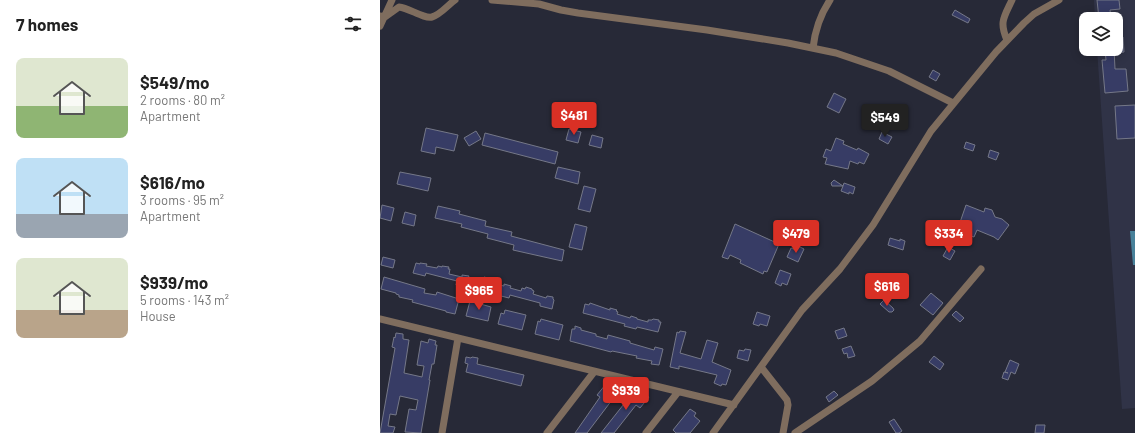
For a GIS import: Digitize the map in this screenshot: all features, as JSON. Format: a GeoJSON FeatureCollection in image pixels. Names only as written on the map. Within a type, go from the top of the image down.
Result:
{"type":"FeatureCollection","features":[{"type":"Feature","properties":{"kind":"street"},"geometry":{"type":"LineString","coordinates":[[380,26],[383,16],[392,0]]}},
{"type":"Feature","properties":{"kind":"street"},"geometry":{"type":"LineString","coordinates":[[383,16],[399,8],[406,8],[426,17],[432,17],[455,0]]}},
{"type":"Feature","properties":{"kind":"street"},"geometry":{"type":"LineString","coordinates":[[492,0],[539,4],[572,12],[707,30],[814,48],[836,53],[889,71],[953,104]]}},
{"type":"Feature","properties":{"kind":"street"},"geometry":{"type":"LineString","coordinates":[[814,48],[819,19],[830,0]]}},
{"type":"Feature","properties":{"kind":"street"},"geometry":{"type":"LineString","coordinates":[[1007,40],[1002,30],[1002,25],[1012,0]]}},
{"type":"Feature","properties":{"kind":"street"},"geometry":{"type":"LineString","coordinates":[[713,433],[802,310],[840,268],[873,225],[930,131],[1007,40],[1034,14],[1059,0]]}},
{"type":"Feature","properties":{"kind":"street"},"geometry":{"type":"LineString","coordinates":[[795,433],[872,381],[920,341],[981,269]]}},
{"type":"Feature","properties":{"kind":"street"},"geometry":{"type":"LineString","coordinates":[[380,319],[734,405]]}},
{"type":"Feature","properties":{"kind":"street"},"geometry":{"type":"LineString","coordinates":[[442,433],[458,338]]}},
{"type":"Feature","properties":{"kind":"street"},"geometry":{"type":"LineString","coordinates":[[761,367],[787,400],[788,405],[783,433]]}},
{"type":"Feature","properties":{"kind":"street"},"geometry":{"type":"LineString","coordinates":[[547,433],[594,372]]}},
{"type":"Feature","properties":{"kind":"street"},"geometry":{"type":"LineString","coordinates":[[646,433],[678,392]]}},
{"type":"Feature","properties":{"kind":"shaded area"},"geometry":{"type":"Polygon","coordinates":[[[1094,0],[1135,0],[1135,408],[1122,409],[1097,56],[1123,56],[1123,12],[1095,12],[1094,0]]]}},
{"type":"Feature","properties":{"kind":"shaded area"},"geometry":{"type":"Polygon","coordinates":[[[1130,231],[1135,231],[1135,265],[1133,265],[1130,231]]]}},
{"type":"Feature","properties":{"kind":"building"},"geometry":{"type":"Polygon","coordinates":[[[1097,0],[1119,0],[1120,9],[1110,10],[1110,12],[1098,12],[1097,0]]]}},
{"type":"Feature","properties":{"kind":"building"},"geometry":{"type":"Polygon","coordinates":[[[955,10],[970,19],[968,23],[952,15],[955,10]]]}},
{"type":"Feature","properties":{"kind":"building"},"geometry":{"type":"Polygon","coordinates":[[[1106,56],[1114,56],[1115,69],[1126,69],[1128,91],[1105,93],[1102,60],[1106,60],[1106,56]]]}},
{"type":"Feature","properties":{"kind":"building"},"geometry":{"type":"Polygon","coordinates":[[[933,70],[940,74],[936,81],[929,77],[933,70]]]}},
{"type":"Feature","properties":{"kind":"building"},"geometry":{"type":"Polygon","coordinates":[[[834,93],[846,99],[839,113],[827,107],[834,93]]]}},
{"type":"Feature","properties":{"kind":"building"},"geometry":{"type":"Polygon","coordinates":[[[1135,105],[1135,138],[1117,139],[1115,106],[1135,105]]]}},
{"type":"Feature","properties":{"kind":"building"},"geometry":{"type":"Polygon","coordinates":[[[426,128],[458,135],[454,151],[436,147],[435,154],[421,151],[426,128]]]}},
{"type":"Feature","properties":{"kind":"building"},"geometry":{"type":"Polygon","coordinates":[[[569,129],[581,132],[578,143],[566,140],[569,129]]]}},
{"type":"Feature","properties":{"kind":"building"},"geometry":{"type":"Polygon","coordinates":[[[476,131],[481,139],[469,146],[464,138],[476,131]]]}},
{"type":"Feature","properties":{"kind":"building"},"geometry":{"type":"Polygon","coordinates":[[[882,132],[892,137],[888,144],[879,139],[882,132]]]}},
{"type":"Feature","properties":{"kind":"building"},"geometry":{"type":"Polygon","coordinates":[[[485,133],[558,152],[555,164],[482,145],[485,133]]]}},
{"type":"Feature","properties":{"kind":"building"},"geometry":{"type":"Polygon","coordinates":[[[592,135],[603,138],[601,148],[589,145],[592,135]]]}},
{"type":"Feature","properties":{"kind":"building"},"geometry":{"type":"Polygon","coordinates":[[[836,138],[844,141],[843,144],[857,150],[858,148],[869,154],[864,164],[859,162],[858,164],[850,161],[848,169],[825,164],[827,158],[823,157],[826,149],[831,151],[836,138]]]}},
{"type":"Feature","properties":{"kind":"building"},"geometry":{"type":"Polygon","coordinates":[[[966,142],[975,145],[973,151],[964,148],[966,142]]]}},
{"type":"Feature","properties":{"kind":"building"},"geometry":{"type":"Polygon","coordinates":[[[990,150],[999,153],[996,160],[988,157],[990,150]]]}},
{"type":"Feature","properties":{"kind":"building"},"geometry":{"type":"Polygon","coordinates":[[[558,167],[580,172],[578,184],[555,178],[558,167]]]}},
{"type":"Feature","properties":{"kind":"building"},"geometry":{"type":"Polygon","coordinates":[[[400,172],[431,178],[428,191],[397,184],[400,172]]]}},
{"type":"Feature","properties":{"kind":"building"},"geometry":{"type":"Polygon","coordinates":[[[834,180],[843,186],[832,186],[831,183],[834,180]]]}},
{"type":"Feature","properties":{"kind":"building"},"geometry":{"type":"Polygon","coordinates":[[[844,183],[855,187],[853,194],[841,191],[844,183]]]}},
{"type":"Feature","properties":{"kind":"building"},"geometry":{"type":"Polygon","coordinates":[[[584,186],[596,189],[590,212],[578,209],[584,186]]]}},
{"type":"Feature","properties":{"kind":"building"},"geometry":{"type":"Polygon","coordinates":[[[382,205],[394,208],[391,221],[380,218],[382,205]]]}},
{"type":"Feature","properties":{"kind":"building"},"geometry":{"type":"Polygon","coordinates":[[[966,205],[984,212],[985,208],[992,210],[995,217],[1002,219],[1009,225],[998,240],[977,230],[974,237],[957,231],[966,205]]]}},
{"type":"Feature","properties":{"kind":"building"},"geometry":{"type":"Polygon","coordinates":[[[438,206],[460,211],[459,214],[486,221],[485,226],[512,232],[511,236],[564,250],[562,261],[513,250],[514,245],[487,238],[488,234],[461,227],[462,224],[435,218],[438,206]]]}},
{"type":"Feature","properties":{"kind":"building"},"geometry":{"type":"Polygon","coordinates":[[[405,212],[416,215],[414,226],[402,223],[405,212]]]}},
{"type":"Feature","properties":{"kind":"building"},"geometry":{"type":"Polygon","coordinates":[[[575,224],[587,227],[582,250],[569,247],[575,224]]]}},
{"type":"Feature","properties":{"kind":"building"},"geometry":{"type":"Polygon","coordinates":[[[735,224],[779,244],[767,272],[764,271],[763,274],[740,263],[741,260],[730,255],[728,259],[722,257],[735,224]]]}},
{"type":"Feature","properties":{"kind":"building"},"geometry":{"type":"Polygon","coordinates":[[[890,238],[905,241],[903,250],[888,245],[890,238]]]}},
{"type":"Feature","properties":{"kind":"building"},"geometry":{"type":"Polygon","coordinates":[[[798,246],[804,249],[798,262],[787,257],[791,248],[796,250],[798,246]]]}},
{"type":"Feature","properties":{"kind":"building"},"geometry":{"type":"Polygon","coordinates":[[[948,247],[955,251],[950,260],[943,256],[948,247]]]}},
{"type":"Feature","properties":{"kind":"building"},"geometry":{"type":"Polygon","coordinates":[[[383,257],[395,260],[393,268],[381,265],[383,257]]]}},
{"type":"Feature","properties":{"kind":"building"},"geometry":{"type":"Polygon","coordinates":[[[416,263],[427,264],[426,266],[437,268],[438,266],[449,267],[449,274],[462,277],[462,275],[469,276],[468,278],[479,281],[480,278],[484,279],[484,277],[491,279],[491,283],[504,286],[504,284],[511,286],[510,288],[521,291],[522,288],[525,289],[526,287],[532,289],[534,291],[533,294],[546,298],[547,296],[553,297],[554,300],[552,309],[540,306],[540,303],[510,295],[509,298],[497,295],[498,292],[468,285],[468,288],[456,285],[457,281],[426,273],[425,276],[413,273],[416,263]]]}},
{"type":"Feature","properties":{"kind":"building"},"geometry":{"type":"Polygon","coordinates":[[[780,270],[791,274],[787,285],[782,283],[781,286],[775,283],[780,270]]]}},
{"type":"Feature","properties":{"kind":"building"},"geometry":{"type":"Polygon","coordinates":[[[384,277],[425,289],[424,293],[436,295],[437,292],[459,299],[455,314],[412,302],[413,300],[399,297],[396,293],[381,289],[384,277]]]}},
{"type":"Feature","properties":{"kind":"building"},"geometry":{"type":"Polygon","coordinates":[[[931,293],[943,303],[933,315],[920,305],[931,293]]]}},
{"type":"Feature","properties":{"kind":"building"},"geometry":{"type":"Polygon","coordinates":[[[884,300],[893,308],[894,310],[892,312],[889,312],[880,304],[884,300]]]}},
{"type":"Feature","properties":{"kind":"building"},"geometry":{"type":"Polygon","coordinates":[[[470,301],[491,307],[488,321],[466,316],[470,301]]]}},
{"type":"Feature","properties":{"kind":"building"},"geometry":{"type":"Polygon","coordinates":[[[590,303],[610,310],[610,308],[617,310],[617,314],[630,318],[631,316],[648,322],[648,320],[653,319],[659,320],[659,322],[661,322],[658,332],[637,327],[636,329],[624,326],[625,324],[583,313],[585,304],[589,305],[590,303]]]}},
{"type":"Feature","properties":{"kind":"building"},"geometry":{"type":"Polygon","coordinates":[[[505,310],[526,315],[522,330],[498,324],[501,313],[504,314],[505,310]]]}},
{"type":"Feature","properties":{"kind":"building"},"geometry":{"type":"Polygon","coordinates":[[[956,311],[964,318],[960,322],[952,315],[956,311]]]}},
{"type":"Feature","properties":{"kind":"building"},"geometry":{"type":"Polygon","coordinates":[[[757,312],[770,316],[767,326],[753,324],[757,312]]]}},
{"type":"Feature","properties":{"kind":"building"},"geometry":{"type":"Polygon","coordinates":[[[541,319],[563,325],[559,340],[535,334],[538,321],[540,322],[541,319]]]}},
{"type":"Feature","properties":{"kind":"building"},"geometry":{"type":"Polygon","coordinates":[[[575,326],[581,328],[581,330],[607,339],[608,335],[654,350],[655,347],[663,349],[659,365],[651,364],[652,361],[636,358],[637,356],[611,352],[570,341],[572,329],[575,329],[575,326]]]}},
{"type":"Feature","properties":{"kind":"building"},"geometry":{"type":"Polygon","coordinates":[[[844,328],[847,336],[838,339],[835,331],[844,328]]]}},
{"type":"Feature","properties":{"kind":"building"},"geometry":{"type":"Polygon","coordinates":[[[680,331],[686,332],[680,353],[701,359],[707,340],[718,343],[712,362],[731,370],[726,385],[722,384],[721,386],[714,383],[717,375],[679,366],[679,369],[670,367],[677,332],[679,333],[680,331]]]}},
{"type":"Feature","properties":{"kind":"building"},"geometry":{"type":"Polygon","coordinates":[[[396,333],[403,334],[403,339],[409,340],[404,373],[422,377],[424,366],[417,365],[421,341],[428,343],[429,339],[436,341],[435,345],[437,345],[434,364],[432,364],[429,380],[421,433],[405,432],[409,409],[416,410],[418,400],[400,396],[396,415],[390,414],[388,426],[395,427],[393,433],[380,433],[395,348],[392,347],[396,333]]]}},
{"type":"Feature","properties":{"kind":"building"},"geometry":{"type":"Polygon","coordinates":[[[851,346],[855,356],[848,358],[847,353],[844,354],[842,349],[851,346]]]}},
{"type":"Feature","properties":{"kind":"building"},"geometry":{"type":"Polygon","coordinates":[[[745,349],[751,350],[748,361],[737,358],[739,350],[744,351],[745,349]]]}},
{"type":"Feature","properties":{"kind":"building"},"geometry":{"type":"Polygon","coordinates":[[[934,356],[944,364],[940,370],[929,362],[934,356]]]}},
{"type":"Feature","properties":{"kind":"building"},"geometry":{"type":"Polygon","coordinates":[[[466,357],[478,358],[477,364],[524,375],[521,386],[466,372],[468,364],[465,363],[466,357]]]}},
{"type":"Feature","properties":{"kind":"building"},"geometry":{"type":"Polygon","coordinates":[[[1010,360],[1019,364],[1015,374],[1011,372],[1008,380],[1002,378],[1004,372],[1008,373],[1005,372],[1010,360]]]}},
{"type":"Feature","properties":{"kind":"building"},"geometry":{"type":"Polygon","coordinates":[[[606,384],[612,388],[609,392],[615,396],[587,433],[575,433],[600,397],[597,395],[606,384]]]}},
{"type":"Feature","properties":{"kind":"building"},"geometry":{"type":"Polygon","coordinates":[[[635,390],[640,395],[642,392],[649,397],[640,408],[636,405],[614,433],[601,433],[635,390]]]}},
{"type":"Feature","properties":{"kind":"building"},"geometry":{"type":"Polygon","coordinates":[[[834,391],[838,395],[829,402],[826,397],[834,391]]]}},
{"type":"Feature","properties":{"kind":"building"},"geometry":{"type":"Polygon","coordinates":[[[690,409],[696,413],[694,416],[700,421],[690,433],[676,433],[673,430],[690,409]]]}},
{"type":"Feature","properties":{"kind":"building"},"geometry":{"type":"Polygon","coordinates":[[[894,419],[902,431],[899,433],[896,433],[889,422],[894,419]]]}},
{"type":"Feature","properties":{"kind":"building"},"geometry":{"type":"Polygon","coordinates":[[[1036,425],[1045,425],[1044,433],[1035,433],[1036,425]]]}}]}
